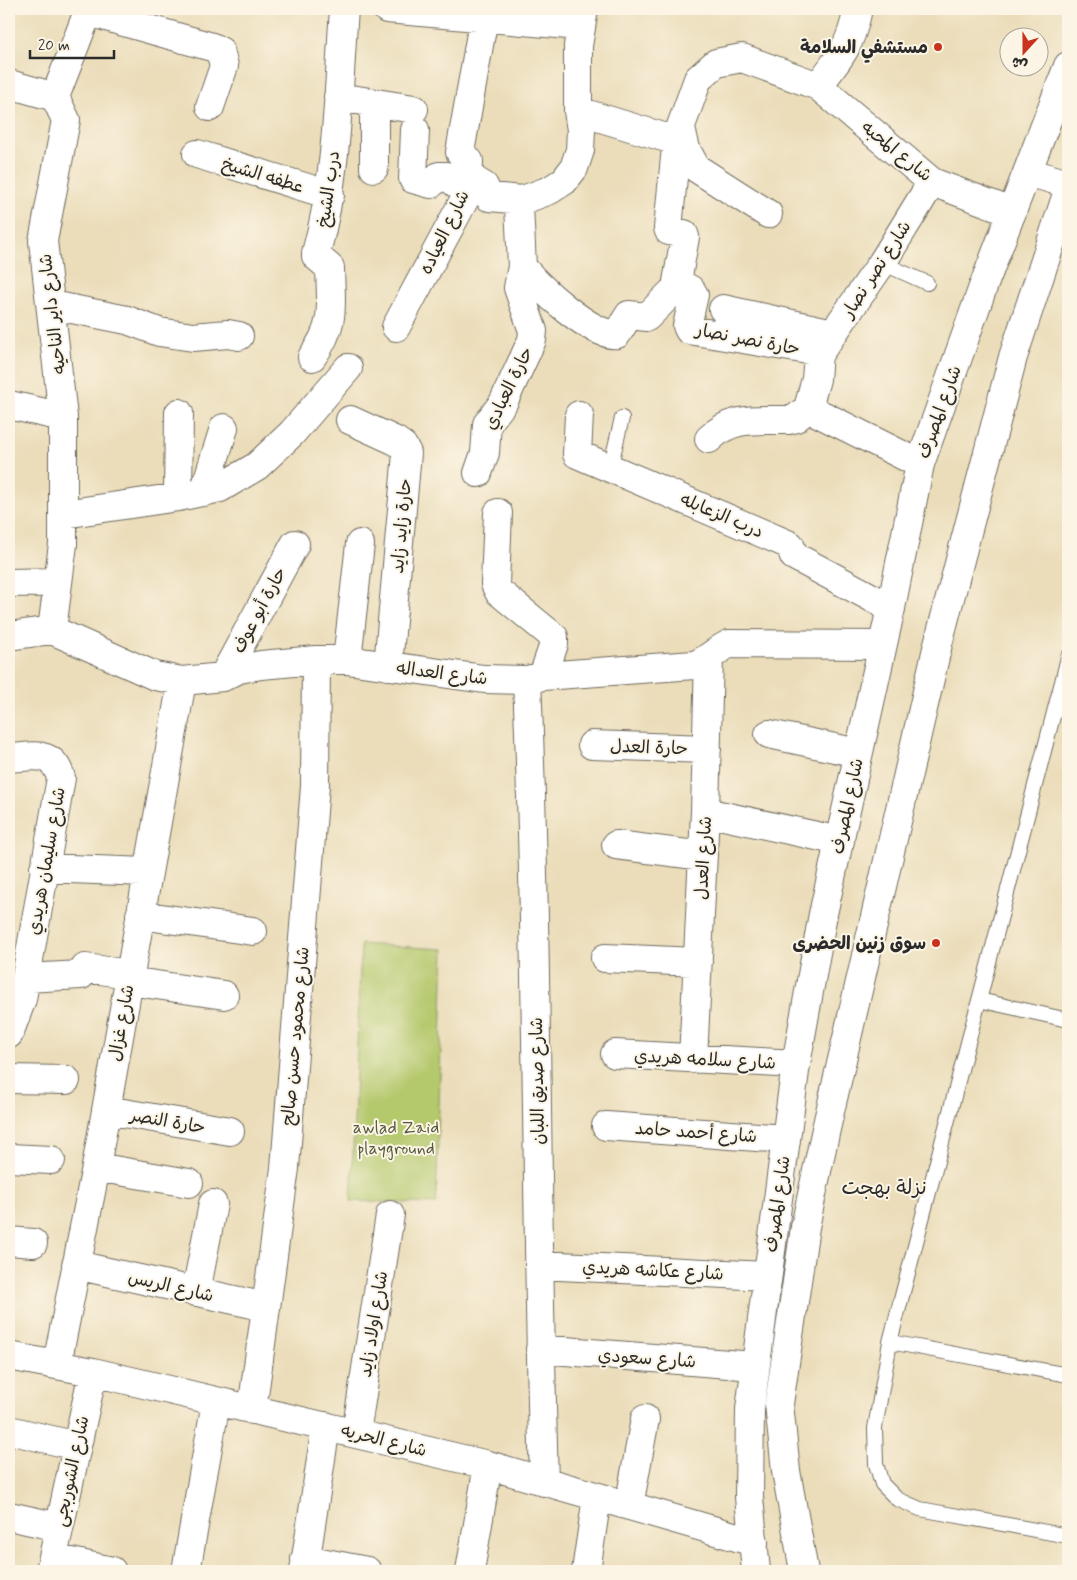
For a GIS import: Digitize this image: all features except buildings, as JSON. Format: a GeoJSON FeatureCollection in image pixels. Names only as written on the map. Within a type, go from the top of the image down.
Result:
{"type":"FeatureCollection","features":[{"type":"Feature","properties":{"kind":"street","name":"درب الشيخ"},"geometry":{"type":"LineString","coordinates":[[312,357],[324,340],[331,322],[330,268],[316,256],[316,253],[330,195],[344,9]]}},
{"type":"Feature","properties":{"kind":"street"},"geometry":{"type":"LineString","coordinates":[[338,97],[374,103],[414,119],[413,178],[432,184],[439,176],[447,176],[468,185],[484,186],[489,197],[523,200],[550,190],[564,181],[574,168],[580,150],[578,46],[582,17],[484,17],[401,9]]}},
{"type":"Feature","properties":{"kind":"street"},"geometry":{"type":"LineString","coordinates":[[818,86],[847,49],[853,36],[858,9]]}},
{"type":"Feature","properties":{"kind":"street"},"geometry":{"type":"LineString","coordinates":[[9,84],[55,97],[89,11],[212,46],[220,52],[224,66],[210,107]]}},
{"type":"Feature","properties":{"kind":"street","name":"شارع العياده"},"geometry":{"type":"LineString","coordinates":[[396,327],[468,185],[469,161],[460,152],[484,17]]}},
{"type":"Feature","properties":{"kind":"street","name":"شارع المحبه"},"geometry":{"type":"LineString","coordinates":[[679,133],[698,80],[716,64],[742,58],[818,86],[932,182],[1012,212]]}},
{"type":"Feature","properties":{"kind":"street","name":"شارع المصرف"},"geometry":{"type":"LineString","coordinates":[[756,1571],[749,1497],[748,1453],[754,1366],[796,1064],[822,914],[840,841],[920,464],[983,286],[1068,66]]}},
{"type":"Feature","properties":{"kind":"street","name":"شارع داير الناحيه"},"geometry":{"type":"LineString","coordinates":[[52,630],[64,514],[63,417],[52,305],[43,242],[66,120],[55,97]]}},
{"type":"Feature","properties":{"kind":"street"},"geometry":{"type":"LineString","coordinates":[[374,103],[374,168]]}},
{"type":"Feature","properties":{"kind":"street"},"geometry":{"type":"LineString","coordinates":[[578,111],[664,138],[679,133]]}},
{"type":"Feature","properties":{"kind":"street"},"geometry":{"type":"LineString","coordinates":[[679,133],[696,168],[768,214]]}},
{"type":"Feature","properties":{"kind":"street"},"geometry":{"type":"LineString","coordinates":[[522,266],[549,295],[578,318],[608,335],[617,334],[630,315],[647,317],[678,285],[685,237],[684,234],[670,231],[668,228],[679,133]]}},
{"type":"Feature","properties":{"kind":"street","name":"عطفه الشيخ"},"geometry":{"type":"LineString","coordinates":[[197,154],[330,195]]}},
{"type":"Feature","properties":{"kind":"street"},"geometry":{"type":"LineString","coordinates":[[1028,172],[1068,184]]}},
{"type":"Feature","properties":{"kind":"street","name":"شارع نصر نصار"},"geometry":{"type":"LineString","coordinates":[[818,355],[882,263],[932,182]]}},
{"type":"Feature","properties":{"kind":"street","name":"شارع المصرف"},"geometry":{"type":"LineString","coordinates":[[804,1571],[786,1471],[779,1404],[805,1227],[938,644],[1013,357],[1068,191]]}},
{"type":"Feature","properties":{"kind":"street","name":"حارة العبادي"},"geometry":{"type":"LineString","coordinates":[[478,473],[485,453],[487,424],[503,403],[532,340],[533,331],[518,288],[522,266],[519,206],[523,200]]}},
{"type":"Feature","properties":{"kind":"street","name":"حارة نصر نصار"},"geometry":{"type":"LineString","coordinates":[[678,285],[691,290],[694,295],[687,326],[689,330],[814,351],[818,355],[816,379],[808,408]]}},
{"type":"Feature","properties":{"kind":"street"},"geometry":{"type":"LineString","coordinates":[[52,305],[127,320],[159,332],[193,337],[239,336]]}},
{"type":"Feature","properties":{"kind":"street"},"geometry":{"type":"LineString","coordinates":[[723,309],[833,333]]}},
{"type":"Feature","properties":{"kind":"street"},"geometry":{"type":"LineString","coordinates":[[64,514],[220,488],[257,466],[292,433],[348,368]]}},
{"type":"Feature","properties":{"kind":"street"},"geometry":{"type":"LineString","coordinates":[[9,405],[63,417]]}},
{"type":"Feature","properties":{"kind":"street"},"geometry":{"type":"LineString","coordinates":[[709,439],[720,428],[730,423],[789,420],[796,418],[808,408],[920,464]]}},
{"type":"Feature","properties":{"kind":"street"},"geometry":{"type":"LineString","coordinates":[[179,413],[191,494]]}},
{"type":"Feature","properties":{"kind":"street","name":"درب الزعابله"},"geometry":{"type":"LineString","coordinates":[[579,415],[576,453],[790,545],[794,556],[890,608]]}},
{"type":"Feature","properties":{"kind":"street","name":"حارة زايد زايد"},"geometry":{"type":"LineString","coordinates":[[350,420],[396,441],[403,446],[407,453],[388,666]]}},
{"type":"Feature","properties":{"kind":"street"},"geometry":{"type":"LineString","coordinates":[[191,494],[224,428]]}},
{"type":"Feature","properties":{"kind":"street"},"geometry":{"type":"LineString","coordinates":[[498,513],[495,584],[499,592],[554,637],[554,644],[535,678]]}},
{"type":"Feature","properties":{"kind":"street","name":"حارة أبو عوف"},"geometry":{"type":"LineString","coordinates":[[224,677],[295,544]]}},
{"type":"Feature","properties":{"kind":"street"},"geometry":{"type":"LineString","coordinates":[[347,660],[360,544]]}},
{"type":"Feature","properties":{"kind":"street"},"geometry":{"type":"LineString","coordinates":[[9,583],[58,582]]}},
{"type":"Feature","properties":{"kind":"street"},"geometry":{"type":"LineString","coordinates":[[9,636],[52,630]]}},
{"type":"Feature","properties":{"kind":"street","name":"شارع العداله"},"geometry":{"type":"LineString","coordinates":[[52,630],[155,676],[182,681],[224,677],[239,669],[261,665],[316,660],[347,660],[484,679],[535,678],[694,665],[729,644],[882,645]]}},
{"type":"Feature","properties":{"kind":"street","name":"شارع العدل"},"geometry":{"type":"LineString","coordinates":[[693,1059],[705,812],[709,657]]}},
{"type":"Feature","properties":{"kind":"street","name":"شارع محمود حسن صالح"},"geometry":{"type":"LineString","coordinates":[[252,1410],[285,1168],[314,796],[316,660]]}},
{"type":"Feature","properties":{"kind":"street","name":"شارع صديق اللبان"},"geometry":{"type":"LineString","coordinates":[[535,678],[539,1265],[544,1482]]}},
{"type":"Feature","properties":{"kind":"street","name":"شارع غزال"},"geometry":{"type":"LineString","coordinates":[[56,1364],[96,1166],[182,681]]}},
{"type":"Feature","properties":{"kind":"street"},"geometry":{"type":"LineString","coordinates":[[769,734],[858,753]]}},
{"type":"Feature","properties":{"kind":"street","name":"حارة العدل"},"geometry":{"type":"LineString","coordinates":[[592,745],[707,749]]}},
{"type":"Feature","properties":{"kind":"street","name":"شارع سليمان هريدي"},"geometry":{"type":"LineString","coordinates":[[9,758],[42,756],[53,762],[61,778],[26,978],[17,1016],[9,1034]]}},
{"type":"Feature","properties":{"kind":"street"},"geometry":{"type":"LineString","coordinates":[[705,812],[840,841]]}},
{"type":"Feature","properties":{"kind":"street"},"geometry":{"type":"LineString","coordinates":[[616,845],[703,856]]}},
{"type":"Feature","properties":{"kind":"street"},"geometry":{"type":"LineString","coordinates":[[44,868],[147,872]]}},
{"type":"Feature","properties":{"kind":"street"},"geometry":{"type":"LineString","coordinates":[[140,915],[253,930]]}},
{"type":"Feature","properties":{"kind":"street"},"geometry":{"type":"LineString","coordinates":[[605,958],[698,962]]}},
{"type":"Feature","properties":{"kind":"street"},"geometry":{"type":"LineString","coordinates":[[26,978],[81,975],[85,968],[224,995]]}},
{"type":"Feature","properties":{"kind":"street","name":"شارع سلامه هريدي"},"geometry":{"type":"LineString","coordinates":[[615,1054],[796,1064]]}},
{"type":"Feature","properties":{"kind":"street"},"geometry":{"type":"LineString","coordinates":[[9,1079],[66,1080]]}},
{"type":"Feature","properties":{"kind":"street","name":"حارة النصر"},"geometry":{"type":"LineString","coordinates":[[106,1110],[230,1131]]}},
{"type":"Feature","properties":{"kind":"street","name":"شارع أحمد حامد"},"geometry":{"type":"LineString","coordinates":[[606,1126],[786,1139]]}},
{"type":"Feature","properties":{"kind":"street"},"geometry":{"type":"LineString","coordinates":[[9,1158],[51,1160]]}},
{"type":"Feature","properties":{"kind":"street"},"geometry":{"type":"LineString","coordinates":[[96,1166],[188,1183]]}},
{"type":"Feature","properties":{"kind":"street"},"geometry":{"type":"LineString","coordinates":[[196,1292],[213,1204]]}},
{"type":"Feature","properties":{"kind":"street","name":"شارع اولاد زايد"},"geometry":{"type":"LineString","coordinates":[[356,1433],[390,1215]]}},
{"type":"Feature","properties":{"kind":"street","name":"شارع الريس"},"geometry":{"type":"LineString","coordinates":[[76,1265],[266,1307]]}},
{"type":"Feature","properties":{"kind":"street","name":"شارع عكاشه هريدي"},"geometry":{"type":"LineString","coordinates":[[539,1265],[767,1276]]}},
{"type":"Feature","properties":{"kind":"street","name":"شارع سعودي"},"geometry":{"type":"LineString","coordinates":[[540,1350],[754,1366]]}},
{"type":"Feature","properties":{"kind":"street","name":"شارع الحريه"},"geometry":{"type":"LineString","coordinates":[[9,1356],[93,1372],[488,1465],[754,1542]]}},
{"type":"Feature","properties":{"kind":"street","name":"شارع الشوربجى"},"geometry":{"type":"LineString","coordinates":[[51,1564],[93,1372]]}},
{"type":"Feature","properties":{"kind":"street"},"geometry":{"type":"LineString","coordinates":[[186,1571],[216,1402]]}},
{"type":"Feature","properties":{"kind":"street"},"geometry":{"type":"LineString","coordinates":[[629,1506],[645,1419]]}},
{"type":"Feature","properties":{"kind":"street"},"geometry":{"type":"LineString","coordinates":[[326,1426],[305,1565],[367,1571]]}},
{"type":"Feature","properties":{"kind":"street"},"geometry":{"type":"LineString","coordinates":[[9,1430],[77,1446]]}},
{"type":"Feature","properties":{"kind":"street"},"geometry":{"type":"LineString","coordinates":[[470,1571],[488,1465]]}},
{"type":"Feature","properties":{"kind":"street"},"geometry":{"type":"LineString","coordinates":[[749,1497],[790,1496]]}},
{"type":"Feature","properties":{"kind":"street"},"geometry":{"type":"LineString","coordinates":[[586,1571],[597,1497]]}},
{"type":"Feature","properties":{"kind":"street"},"geometry":{"type":"LineString","coordinates":[[9,1516],[59,1527]]}},
{"type":"Feature","properties":{"kind":"street"},"geometry":{"type":"LineString","coordinates":[[51,1564],[112,1571]]}},
{"type":"Feature","properties":{"kind":"lane"},"geometry":{"type":"LineString","coordinates":[[882,263],[927,283]]}},
{"type":"Feature","properties":{"kind":"lane"},"geometry":{"type":"LineString","coordinates":[[610,468],[622,418]]}},
{"type":"Feature","properties":{"kind":"lane"},"geometry":{"type":"LineString","coordinates":[[1068,657],[1066,679],[979,1000],[890,1342],[874,1428],[876,1464],[882,1484],[897,1499],[920,1509],[1068,1536]]}},
{"type":"Feature","properties":{"kind":"lane"},"geometry":{"type":"LineString","coordinates":[[979,1000],[1068,1020]]}},
{"type":"Feature","properties":{"kind":"lane"},"geometry":{"type":"LineString","coordinates":[[890,1342],[1068,1374]]}},
{"type":"Feature","properties":{"kind":"green space","name":"awlad Zaid playground"},"geometry":{"type":"Polygon","coordinates":[[[361,944],[444,949],[436,1204],[351,1201],[361,944]]]}},
{"type":"Feature","properties":{"kind":"place","name":"مستشفي السلامة"},"geometry":{"type":"Point","coordinates":[938,47]}},
{"type":"Feature","properties":{"kind":"place","name":"سوق زنين الحضرى"},"geometry":{"type":"Point","coordinates":[936,943]}},
{"type":"Feature","properties":{"kind":"district","name":"نزلة بهجت"},"geometry":{"type":"Point","coordinates":[884,1187]}}]}
